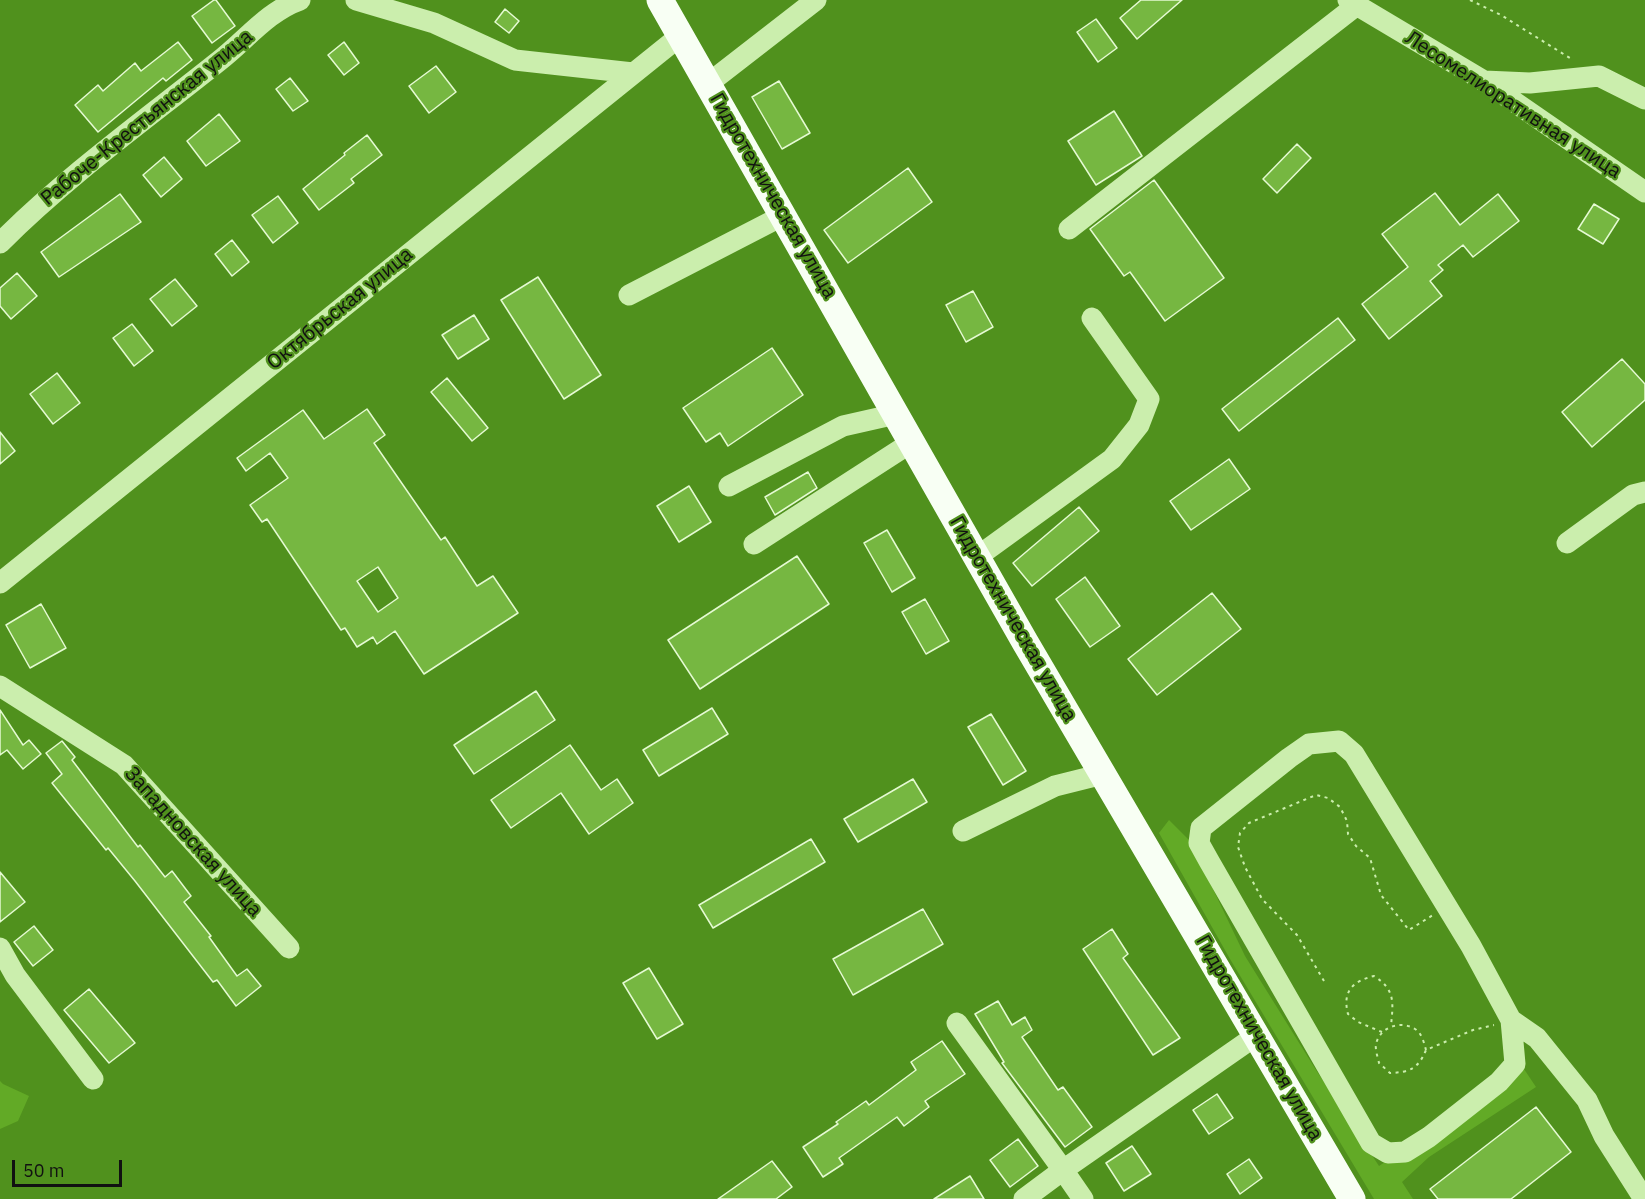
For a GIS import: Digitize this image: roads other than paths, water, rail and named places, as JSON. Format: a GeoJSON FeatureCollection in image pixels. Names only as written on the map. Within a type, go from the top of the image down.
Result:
{"type":"FeatureCollection","features":[{"type":"Feature","properties":{"kind":"main road","name":"Гидротехническая улица"},"geometry":{"type":"LineString","coordinates":[[660,0],[709,82],[977,557],[1352,1199]]}},
{"type":"Feature","properties":{"kind":"street","name":"Рабоче-Крестьянская улица"},"geometry":{"type":"LineString","coordinates":[[0,243],[38,205],[236,48],[269,17],[300,0]]}},
{"type":"Feature","properties":{"kind":"street"},"geometry":{"type":"LineString","coordinates":[[356,0],[434,23],[515,60],[633,73]]}},
{"type":"Feature","properties":{"kind":"street"},"geometry":{"type":"LineString","coordinates":[[709,82],[816,0]]}},
{"type":"Feature","properties":{"kind":"street"},"geometry":{"type":"LineString","coordinates":[[1069,229],[1353,3]]}},
{"type":"Feature","properties":{"kind":"street","name":"Лесомелиоративная улица"},"geometry":{"type":"LineString","coordinates":[[1353,3],[1484,81],[1645,192]]}},
{"type":"Feature","properties":{"kind":"street","name":"Октябрьская улица"},"geometry":{"type":"LineString","coordinates":[[0,583],[680,36]]}},
{"type":"Feature","properties":{"kind":"street"},"geometry":{"type":"LineString","coordinates":[[1484,81],[1530,83],[1599,76],[1645,99]]}},
{"type":"Feature","properties":{"kind":"street"},"geometry":{"type":"LineString","coordinates":[[629,295],[784,215]]}},
{"type":"Feature","properties":{"kind":"street"},"geometry":{"type":"LineString","coordinates":[[977,557],[1112,459],[1139,425],[1149,399],[1092,318]]}},
{"type":"Feature","properties":{"kind":"street"},"geometry":{"type":"LineString","coordinates":[[729,486],[843,426],[896,414]]}},
{"type":"Feature","properties":{"kind":"street"},"geometry":{"type":"LineString","coordinates":[[754,544],[912,442]]}},
{"type":"Feature","properties":{"kind":"street"},"geometry":{"type":"LineString","coordinates":[[1567,543],[1633,495],[1645,492]]}},
{"type":"Feature","properties":{"kind":"street","name":"Западновская улица"},"geometry":{"type":"LineString","coordinates":[[0,686],[124,765],[289,948]]}},
{"type":"Feature","properties":{"kind":"street"},"geometry":{"type":"LineString","coordinates":[[1511,1020],[1515,1064],[1499,1082],[1429,1137],[1405,1152],[1388,1153],[1371,1143],[1199,843],[1201,828],[1288,758],[1309,744],[1339,741],[1354,754],[1511,1020],[1537,1038],[1587,1100],[1604,1136],[1644,1199]]}},
{"type":"Feature","properties":{"kind":"street"},"geometry":{"type":"LineString","coordinates":[[963,831],[1055,786],[1103,774]]}},
{"type":"Feature","properties":{"kind":"street"},"geometry":{"type":"LineString","coordinates":[[0,948],[15,975],[93,1079]]}},
{"type":"Feature","properties":{"kind":"street"},"geometry":{"type":"LineString","coordinates":[[957,1023],[1083,1199]]}},
{"type":"Feature","properties":{"kind":"street"},"geometry":{"type":"LineString","coordinates":[[1024,1199],[1257,1035]]}}]}
